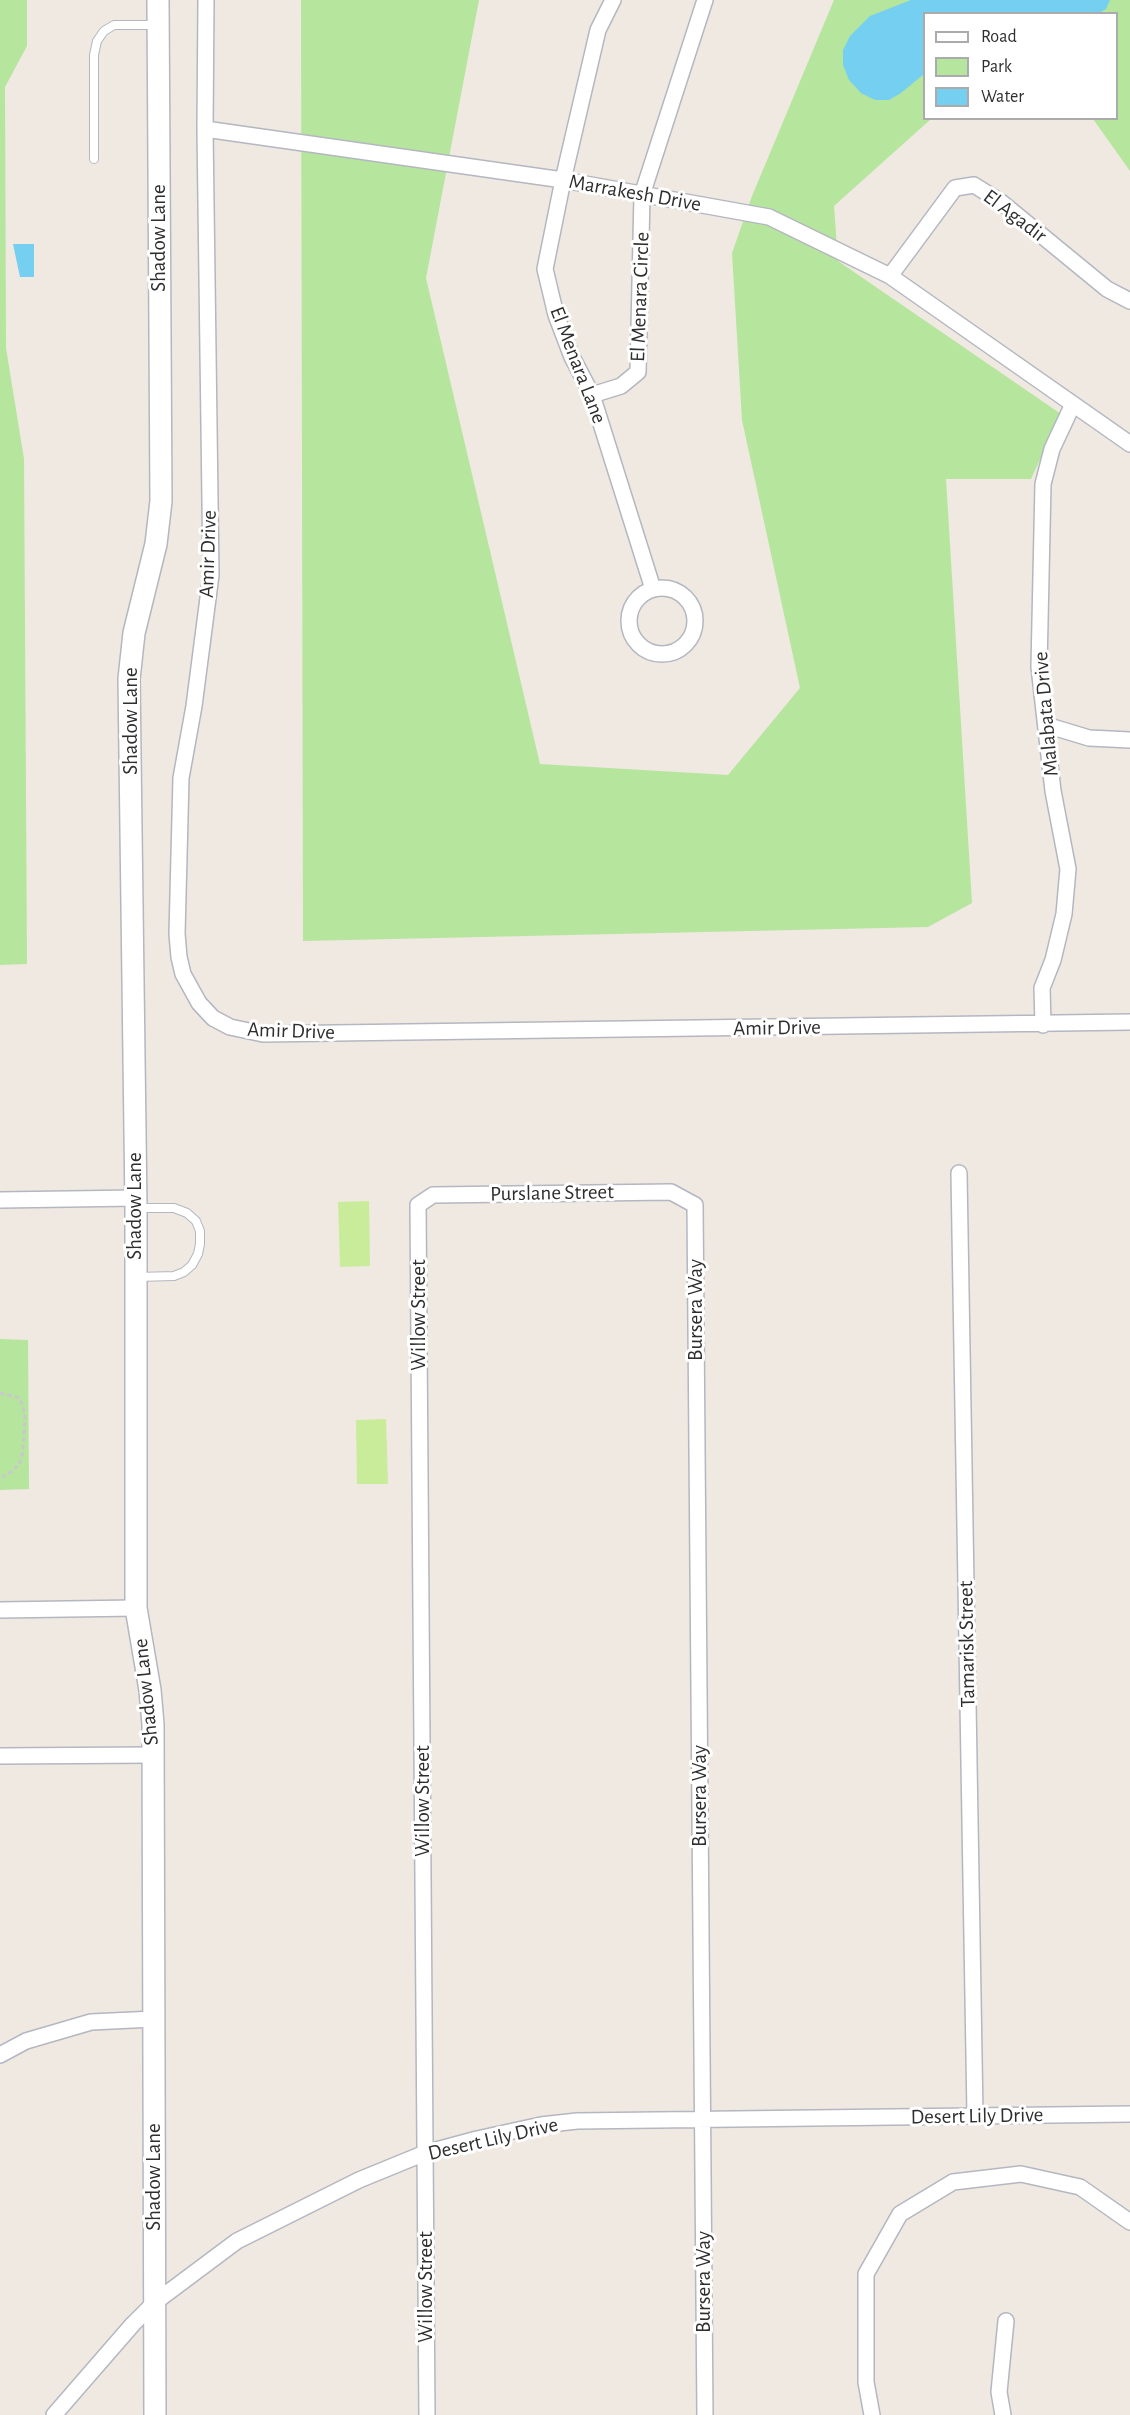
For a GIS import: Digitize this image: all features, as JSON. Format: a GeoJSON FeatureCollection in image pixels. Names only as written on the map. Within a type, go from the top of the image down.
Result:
{"type":"FeatureCollection","features":[{"type":"Feature","properties":{"kind":"street","name":"Shadow Lane"},"geometry":{"type":"LineString","coordinates":[[155,2415],[153,1755],[150,1690],[136,1608],[136,1203],[129,679],[134,633],[156,544],[162,501],[158,0]]}},
{"type":"Feature","properties":{"kind":"street"},"geometry":{"type":"LineString","coordinates":[[205,129],[206,0]]}},
{"type":"Feature","properties":{"kind":"street","name":"El Menara Lane"},"geometry":{"type":"LineString","coordinates":[[613,0],[598,30],[545,269],[556,315],[572,357],[592,395],[653,589]]}},
{"type":"Feature","properties":{"kind":"street","name":"El Menara Circle"},"geometry":{"type":"LineString","coordinates":[[592,395],[621,386],[638,372],[642,195],[705,0]]}},
{"type":"Feature","properties":{"kind":"street","name":"Marrakesh Drive"},"geometry":{"type":"LineString","coordinates":[[205,129],[563,180],[769,217],[890,276],[1130,444]]}},
{"type":"Feature","properties":{"kind":"street","name":"Amir Drive"},"geometry":{"type":"LineString","coordinates":[[205,129],[211,575],[194,706],[181,778],[177,934],[183,974],[199,1004],[213,1018],[230,1027],[263,1034],[1130,1022]]}},
{"type":"Feature","properties":{"kind":"street","name":"El Agadir"},"geometry":{"type":"LineString","coordinates":[[890,276],[955,188],[974,185],[1001,202],[1107,290],[1130,302]]}},
{"type":"Feature","properties":{"kind":"street","name":"Malabata Drive"},"geometry":{"type":"LineString","coordinates":[[1043,1025],[1042,988],[1053,960],[1064,914],[1068,869],[1053,791],[1039,667],[1043,484],[1052,449],[1073,404]]}},
{"type":"Feature","properties":{"kind":"street"},"geometry":{"type":"LineString","coordinates":[[667,588],[678,592],[687,599],[693,609],[695,620],[690,638],[673,652],[655,653],[645,648],[636,640],[631,630],[630,613],[635,603],[642,594],[653,589],[667,588]]}},
{"type":"Feature","properties":{"kind":"street"},"geometry":{"type":"LineString","coordinates":[[1046,724],[1089,738],[1130,740]]}},
{"type":"Feature","properties":{"kind":"street","name":"Tamarisk Street"},"geometry":{"type":"LineString","coordinates":[[959,1173],[975,2115]]}},
{"type":"Feature","properties":{"kind":"street","name":"Purslane Street"},"geometry":{"type":"LineString","coordinates":[[433,1195],[672,1192]]}},
{"type":"Feature","properties":{"kind":"street","name":"Bursera Way"},"geometry":{"type":"LineString","coordinates":[[672,1192],[695,1205],[705,2415]]}},
{"type":"Feature","properties":{"kind":"street","name":"Willow Street"},"geometry":{"type":"LineString","coordinates":[[427,2415],[418,1205],[433,1195]]}},
{"type":"Feature","properties":{"kind":"street"},"geometry":{"type":"LineString","coordinates":[[0,1200],[136,1203]]}},
{"type":"Feature","properties":{"kind":"street"},"geometry":{"type":"LineString","coordinates":[[0,1610],[136,1608]]}},
{"type":"Feature","properties":{"kind":"street"},"geometry":{"type":"LineString","coordinates":[[0,1756],[153,1755]]}},
{"type":"Feature","properties":{"kind":"street"},"geometry":{"type":"LineString","coordinates":[[0,2055],[26,2040],[92,2022],[154,2019]]}},
{"type":"Feature","properties":{"kind":"street","name":"Desert Lily Drive"},"geometry":{"type":"LineString","coordinates":[[54,2415],[117,2341],[154,2303],[237,2241],[359,2181],[425,2153],[541,2125],[577,2121],[1130,2114]]}},
{"type":"Feature","properties":{"kind":"street"},"geometry":{"type":"LineString","coordinates":[[872,2415],[866,2382],[866,2274],[900,2214],[953,2182],[1021,2174],[1080,2187],[1130,2222]]}},
{"type":"Feature","properties":{"kind":"street"},"geometry":{"type":"LineString","coordinates":[[1003,2415],[999,2392],[1006,2321]]}},
{"type":"Feature","properties":{"kind":"lane"},"geometry":{"type":"LineString","coordinates":[[94,159],[94,55],[97,41],[104,31],[114,25],[158,25]]}},
{"type":"Feature","properties":{"kind":"lane"},"geometry":{"type":"LineString","coordinates":[[136,1203],[187,1212],[196,1221],[200,1231],[198,1254],[192,1266],[184,1272],[174,1276],[136,1277]]}},
{"type":"Feature","properties":{"kind":"path"},"geometry":{"type":"LineString","coordinates":[[0,1393],[19,1398],[25,1417],[23,1452],[20,1462],[13,1471],[0,1478]]}},
{"type":"Feature","properties":{"kind":"green space"},"geometry":{"type":"Polygon","coordinates":[[[0,0],[27,0],[27,46],[5,87],[6,348],[24,459],[27,964],[0,965],[0,0]]]}},
{"type":"Feature","properties":{"kind":"green space"},"geometry":{"type":"Polygon","coordinates":[[[301,0],[479,0],[426,278],[540,764],[728,775],[800,688],[742,420],[732,253],[752,196],[834,0],[1130,0],[1130,171],[1094,120],[1118,120],[1118,12],[923,12],[923,120],[930,120],[834,206],[838,261],[1061,414],[1031,479],[946,479],[972,903],[928,927],[303,941],[301,0]]]}},
{"type":"Feature","properties":{"kind":"green space"},"geometry":{"type":"Polygon","coordinates":[[[369,1201],[370,1266],[340,1267],[338,1202],[369,1201]]]}},
{"type":"Feature","properties":{"kind":"green space"},"geometry":{"type":"Polygon","coordinates":[[[0,1339],[28,1340],[29,1489],[0,1490],[0,1339]]]}},
{"type":"Feature","properties":{"kind":"green space"},"geometry":{"type":"Polygon","coordinates":[[[386,1419],[388,1484],[357,1484],[356,1420],[386,1419]]]}},
{"type":"Feature","properties":{"kind":"water"},"geometry":{"type":"Polygon","coordinates":[[[911,0],[1110,0],[1106,9],[1101,12],[923,12],[923,75],[889,100],[875,100],[861,93],[849,80],[843,65],[843,50],[850,36],[870,16],[911,0]]]}},
{"type":"Feature","properties":{"kind":"water"},"geometry":{"type":"Polygon","coordinates":[[[13,244],[34,244],[34,277],[20,277],[13,244]]]}}]}
